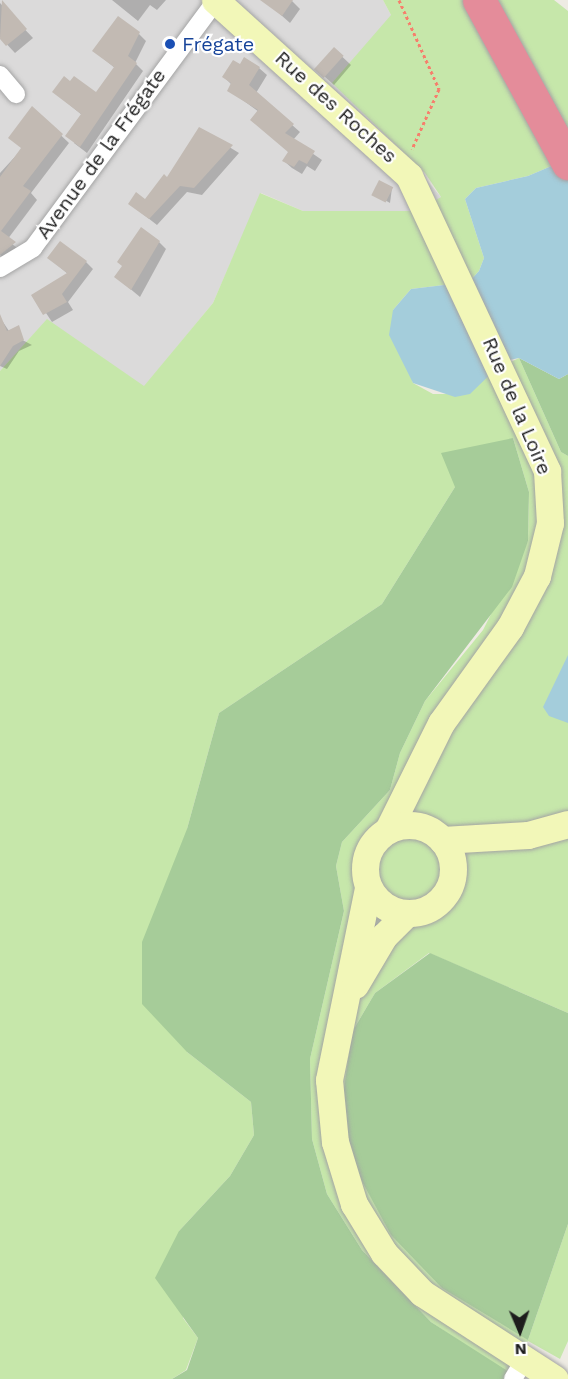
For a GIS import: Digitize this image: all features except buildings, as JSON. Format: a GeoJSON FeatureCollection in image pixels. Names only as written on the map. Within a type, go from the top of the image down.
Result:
{"type":"FeatureCollection","features":[{"type":"Feature","properties":{"kind":"highway"},"geometry":{"type":"LineString","coordinates":[[479,0],[562,152]]}},
{"type":"Feature","properties":{"kind":"street","name":"Rue des Roches"},"geometry":{"type":"LineString","coordinates":[[216,0],[398,163],[422,196]]}},
{"type":"Feature","properties":{"kind":"street","name":"Avenue de la Frégate"},"geometry":{"type":"LineString","coordinates":[[0,268],[33,248],[216,0]]}},
{"type":"Feature","properties":{"kind":"street"},"geometry":{"type":"LineString","coordinates":[[0,75],[16,94]]}},
{"type":"Feature","properties":{"kind":"street","name":"Rue de la Loire"},"geometry":{"type":"LineString","coordinates":[[388,830],[441,723],[510,627],[547,548],[547,471],[458,270],[422,196]]}},
{"type":"Feature","properties":{"kind":"street"},"geometry":{"type":"LineString","coordinates":[[348,998],[384,936],[406,914],[440,901],[453,876],[453,861],[436,835],[420,766]]}},
{"type":"Feature","properties":{"kind":"street"},"geometry":{"type":"LineString","coordinates":[[453,876],[528,835],[568,824]]}},
{"type":"Feature","properties":{"kind":"street"},"geometry":{"type":"LineString","coordinates":[[528,835],[436,835],[409,825],[388,830],[366,858],[368,888],[348,998],[334,1047],[330,1090],[335,1142],[354,1204],[384,1253],[422,1293],[518,1370],[555,1379]]}},
{"type":"Feature","properties":{"kind":"street"},"geometry":{"type":"LineString","coordinates":[[368,888],[386,908],[406,914]]}},
{"type":"Feature","properties":{"kind":"path"},"geometry":{"type":"LineString","coordinates":[[398,163],[423,131],[439,89],[399,0]]}},
{"type":"Feature","properties":{"kind":"shaded area"},"geometry":{"type":"Polygon","coordinates":[[[0,0],[383,0],[391,15],[398,146],[441,197],[416,211],[303,211],[261,193],[213,303],[144,387],[47,320],[0,371],[0,0]]]}},
{"type":"Feature","properties":{"kind":"green space"},"geometry":{"type":"Polygon","coordinates":[[[383,0],[554,0],[568,11],[568,159],[528,176],[476,188],[465,199],[484,258],[479,271],[469,282],[411,289],[393,310],[413,383],[433,394],[469,394],[489,372],[519,358],[561,452],[568,456],[568,1013],[429,953],[375,993],[352,1032],[528,1340],[568,1224],[568,1341],[560,1359],[528,1341],[508,1373],[431,1322],[362,1250],[327,1194],[312,1139],[310,1059],[344,911],[336,866],[342,842],[390,790],[400,753],[425,701],[483,630],[528,541],[529,492],[513,438],[455,487],[382,604],[219,713],[187,829],[187,1052],[251,1102],[254,1135],[230,1176],[179,1231],[183,1318],[198,1338],[186,1370],[172,1379],[0,1379],[0,371],[47,319],[144,386],[213,303],[260,193],[303,211],[416,211],[441,197],[425,173],[332,83],[391,15],[383,0]]]}},
{"type":"Feature","properties":{"kind":"green space"},"geometry":{"type":"Polygon","coordinates":[[[519,358],[559,379],[568,374],[568,456],[561,452],[519,358]]]}},
{"type":"Feature","properties":{"kind":"green space"},"geometry":{"type":"Polygon","coordinates":[[[513,438],[529,492],[528,541],[512,587],[425,701],[400,753],[390,790],[342,842],[336,866],[344,911],[310,1059],[312,1139],[327,1194],[362,1250],[431,1322],[520,1379],[172,1379],[187,1370],[198,1338],[155,1278],[179,1231],[230,1176],[254,1135],[251,1102],[187,1052],[142,1004],[142,942],[187,829],[219,713],[382,604],[455,487],[441,453],[513,438]]]}},
{"type":"Feature","properties":{"kind":"green space"},"geometry":{"type":"Polygon","coordinates":[[[430,953],[568,1013],[568,1224],[528,1340],[442,1288],[391,1235],[350,1159],[342,1103],[352,1032],[375,993],[430,953]]]}},
{"type":"Feature","properties":{"kind":"water"},"geometry":{"type":"Polygon","coordinates":[[[568,159],[568,374],[559,379],[519,358],[504,361],[470,394],[455,397],[413,383],[389,335],[393,310],[411,289],[469,282],[479,271],[484,258],[465,199],[476,188],[528,176],[568,159]]]}},
{"type":"Feature","properties":{"kind":"water"},"geometry":{"type":"Polygon","coordinates":[[[568,655],[568,723],[549,716],[543,707],[568,655]]]}},
{"type":"Feature","properties":{"kind":"place","name":"Frégate"},"geometry":{"type":"Point","coordinates":[170,44]}}]}
